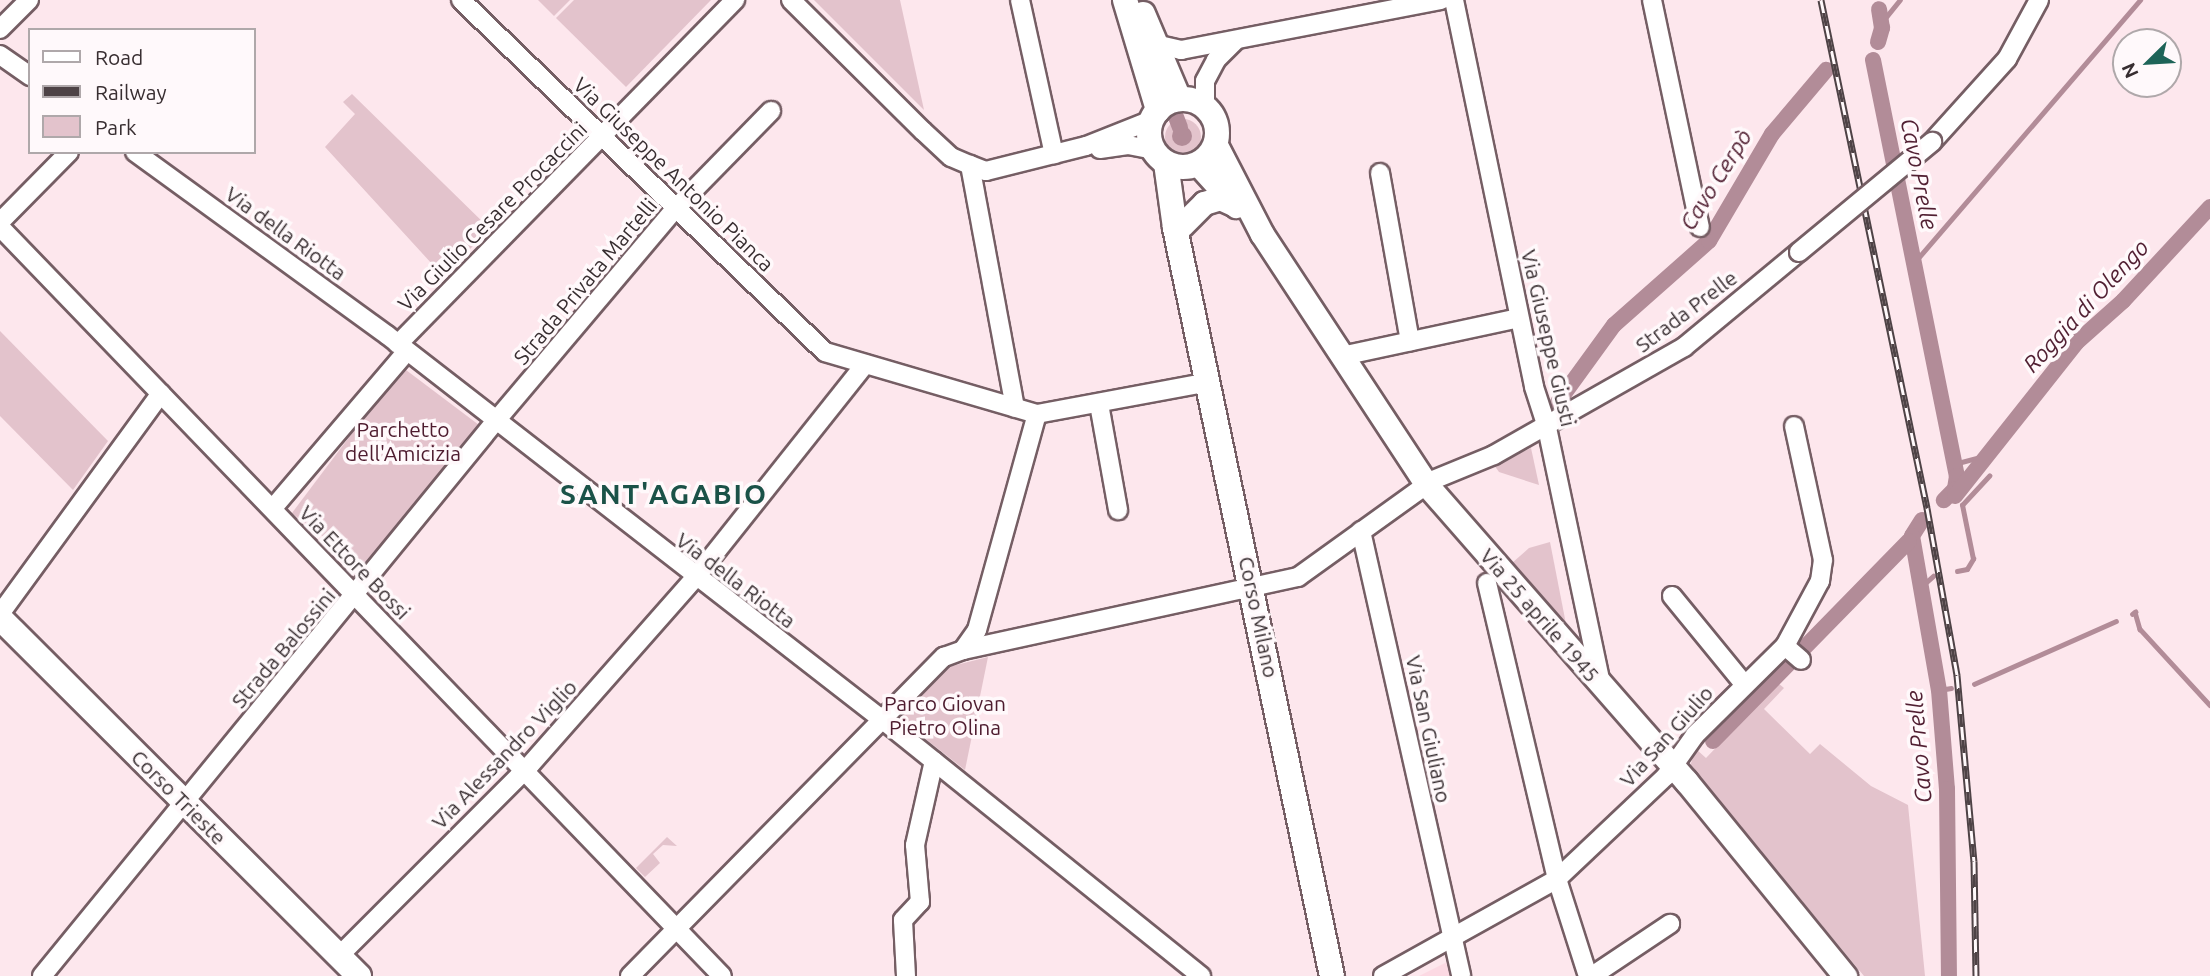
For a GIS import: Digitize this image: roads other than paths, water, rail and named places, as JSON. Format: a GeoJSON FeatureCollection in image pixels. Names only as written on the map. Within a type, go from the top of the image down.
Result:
{"type":"FeatureCollection","features":[{"type":"Feature","properties":{"kind":"main road"},"geometry":{"type":"LineString","coordinates":[[1125,0],[1175,107],[1215,123],[1216,145],[1208,171],[1159,157]]}},
{"type":"Feature","properties":{"kind":"main road"},"geometry":{"type":"LineString","coordinates":[[1139,6],[1155,44],[1158,75]]}},
{"type":"Feature","properties":{"kind":"main road","name":"Corso Milano"},"geometry":{"type":"LineString","coordinates":[[1175,107],[1159,157],[1210,382],[1332,976]]}},
{"type":"Feature","properties":{"kind":"main road","name":"Corso Milano"},"geometry":{"type":"LineString","coordinates":[[1182,258],[1185,178],[1208,171]]}},
{"type":"Feature","properties":{"kind":"main road","name":"Corso Trieste"},"geometry":{"type":"LineString","coordinates":[[0,616],[359,976]]}},
{"type":"Feature","properties":{"kind":"street"},"geometry":{"type":"LineString","coordinates":[[0,29],[29,0]]}},
{"type":"Feature","properties":{"kind":"street","name":"Via Giuseppe Antonio Pianca"},"geometry":{"type":"LineString","coordinates":[[461,0],[825,352],[1039,414]]}},
{"type":"Feature","properties":{"kind":"street","name":"Via Giulio Cesare Procaccini"},"geometry":{"type":"LineString","coordinates":[[273,508],[402,348],[735,0]]}},
{"type":"Feature","properties":{"kind":"street"},"geometry":{"type":"LineString","coordinates":[[791,0],[951,157],[986,171],[1086,146],[1175,107],[1202,80],[1234,40]]}},
{"type":"Feature","properties":{"kind":"street"},"geometry":{"type":"LineString","coordinates":[[1020,0],[1054,154]]}},
{"type":"Feature","properties":{"kind":"street"},"geometry":{"type":"LineString","coordinates":[[1155,44],[1181,50],[1441,0]]}},
{"type":"Feature","properties":{"kind":"street","name":"Via Giuseppe Giusti"},"geometry":{"type":"LineString","coordinates":[[1454,0],[1519,318],[1546,423],[1602,686]]}},
{"type":"Feature","properties":{"kind":"street"},"geometry":{"type":"LineString","coordinates":[[1652,0],[1700,227]]}},
{"type":"Feature","properties":{"kind":"street","name":"Strada Prelle"},"geometry":{"type":"LineString","coordinates":[[963,650],[1253,589],[1297,577],[1426,484],[1494,455],[1546,423],[1684,347],[1932,142],[2007,59],[2039,0]]}},
{"type":"Feature","properties":{"kind":"street"},"geometry":{"type":"LineString","coordinates":[[0,55],[28,75]]}},
{"type":"Feature","properties":{"kind":"street","name":"Strada Privata Martelli"},"geometry":{"type":"LineString","coordinates":[[494,423],[676,208],[771,111]]}},
{"type":"Feature","properties":{"kind":"street"},"geometry":{"type":"LineString","coordinates":[[1086,146],[1159,157]]}},
{"type":"Feature","properties":{"kind":"street"},"geometry":{"type":"LineString","coordinates":[[0,224],[67,154]]}},
{"type":"Feature","properties":{"kind":"street","name":"Via della Riotta"},"geometry":{"type":"LineString","coordinates":[[138,154],[402,348],[494,423],[884,721],[1201,976]]}},
{"type":"Feature","properties":{"kind":"street"},"geometry":{"type":"LineString","coordinates":[[970,165],[1015,408]]}},
{"type":"Feature","properties":{"kind":"street","name":"Via 25 aprile 1945"},"geometry":{"type":"LineString","coordinates":[[1208,171],[1262,234]]}},
{"type":"Feature","properties":{"kind":"street","name":"Via 25 aprile 1945"},"geometry":{"type":"LineString","coordinates":[[1208,171],[1262,234],[1426,484],[1680,774],[1845,976]]}},
{"type":"Feature","properties":{"kind":"street"},"geometry":{"type":"LineString","coordinates":[[1380,173],[1410,341]]}},
{"type":"Feature","properties":{"kind":"street"},"geometry":{"type":"LineString","coordinates":[[1182,225],[1204,203],[1220,198],[1235,205]]}},
{"type":"Feature","properties":{"kind":"street","name":"Via Ettore Bossi"},"geometry":{"type":"LineString","coordinates":[[0,224],[357,595],[522,772],[722,976]]}},
{"type":"Feature","properties":{"kind":"street"},"geometry":{"type":"LineString","coordinates":[[1342,356],[1519,318]]}},
{"type":"Feature","properties":{"kind":"street","name":"Via Alessandro Viglio"},"geometry":{"type":"LineString","coordinates":[[339,957],[522,772],[695,578],[865,364]]}},
{"type":"Feature","properties":{"kind":"street"},"geometry":{"type":"LineString","coordinates":[[630,976],[884,721],[944,657],[963,650],[977,630],[1039,414],[1210,382]]}},
{"type":"Feature","properties":{"kind":"street"},"geometry":{"type":"LineString","coordinates":[[0,616],[161,393]]}},
{"type":"Feature","properties":{"kind":"street"},"geometry":{"type":"LineString","coordinates":[[1099,404],[1118,510]]}},
{"type":"Feature","properties":{"kind":"street","name":"Strada Balossini"},"geometry":{"type":"LineString","coordinates":[[42,976],[357,595],[494,423]]}},
{"type":"Feature","properties":{"kind":"street","name":"Via San Giulio"},"geometry":{"type":"LineString","coordinates":[[1383,976],[1557,879],[1680,774],[1679,752],[1744,684],[1793,653],[1820,581],[1823,560],[1794,426]]}},
{"type":"Feature","properties":{"kind":"street","name":"Via San Giuliano"},"geometry":{"type":"LineString","coordinates":[[1362,531],[1461,976]]}},
{"type":"Feature","properties":{"kind":"street"},"geometry":{"type":"LineString","coordinates":[[1486,583],[1557,879],[1590,976],[1670,924]]}},
{"type":"Feature","properties":{"kind":"street"},"geometry":{"type":"LineString","coordinates":[[1672,596],[1744,684]]}},
{"type":"Feature","properties":{"kind":"street"},"geometry":{"type":"LineString","coordinates":[[906,976],[903,920],[920,902],[915,845],[922,798],[934,761]]}},
{"type":"Feature","properties":{"kind":"waterway"},"geometry":{"type":"LineString","coordinates":[[1882,22],[1900,0]]}},
{"type":"Feature","properties":{"kind":"waterway"},"geometry":{"type":"LineString","coordinates":[[1913,264],[2140,0]]}},
{"type":"Feature","properties":{"kind":"waterway","name":"Cavo Prelle"},"geometry":{"type":"LineString","coordinates":[[1878,42],[1882,28],[1879,9]]}},
{"type":"Feature","properties":{"kind":"waterway","name":"Cavo Prelle"},"geometry":{"type":"LineString","coordinates":[[1873,60],[1957,476],[1955,489],[1944,500]]}},
{"type":"Feature","properties":{"kind":"waterway","name":"Cavo Cerpò"},"geometry":{"type":"LineString","coordinates":[[1558,402],[1614,325],[1709,241],[1772,134],[1826,70]]}},
{"type":"Feature","properties":{"kind":"waterway"},"geometry":{"type":"LineString","coordinates":[[1166,91],[1180,127]]}},
{"type":"Feature","properties":{"kind":"waterway","name":"Roggia di Olengo"},"geometry":{"type":"LineString","coordinates":[[1955,496],[2077,342],[2123,301],[2210,207]]}},
{"type":"Feature","properties":{"kind":"waterway"},"geometry":{"type":"LineString","coordinates":[[1954,464],[1988,455]]}},
{"type":"Feature","properties":{"kind":"waterway"},"geometry":{"type":"LineString","coordinates":[[1957,571],[1967,569],[1973,559],[1962,505],[1989,476]]}},
{"type":"Feature","properties":{"kind":"waterway","name":"Cavo Prelle"},"geometry":{"type":"LineString","coordinates":[[1922,520],[1912,536],[1939,690],[1947,789],[1949,976]]}},
{"type":"Feature","properties":{"kind":"waterway","name":"Roggia di Olengo"},"geometry":{"type":"LineString","coordinates":[[1713,741],[1909,541]]}},
{"type":"Feature","properties":{"kind":"waterway"},"geometry":{"type":"LineString","coordinates":[[1922,586],[1933,576]]}},
{"type":"Feature","properties":{"kind":"waterway"},"geometry":{"type":"LineString","coordinates":[[2132,614],[2135,612],[2140,629],[2210,705]]}},
{"type":"Feature","properties":{"kind":"waterway"},"geometry":{"type":"LineString","coordinates":[[1974,684],[2116,621]]}},
{"type":"Feature","properties":{"kind":"waterway"},"geometry":{"type":"LineString","coordinates":[[1939,690],[1951,688]]}},
{"type":"Feature","properties":{"kind":"railway"},"geometry":{"type":"LineString","coordinates":[[1821,0],[1927,508],[1957,675],[1974,861],[1976,976]]}},
{"type":"Feature","properties":{"kind":"district","name":"SANT'AGABIO"},"geometry":{"type":"Point","coordinates":[664,494]}},
{"type":"Feature","properties":{"kind":"park label","name":"Parchetto dell'Amicizia"},"geometry":{"type":"Point","coordinates":[403,441]}},
{"type":"Feature","properties":{"kind":"park label","name":"Parco Giovan Pietro Olina"},"geometry":{"type":"Point","coordinates":[945,715]}}]}
